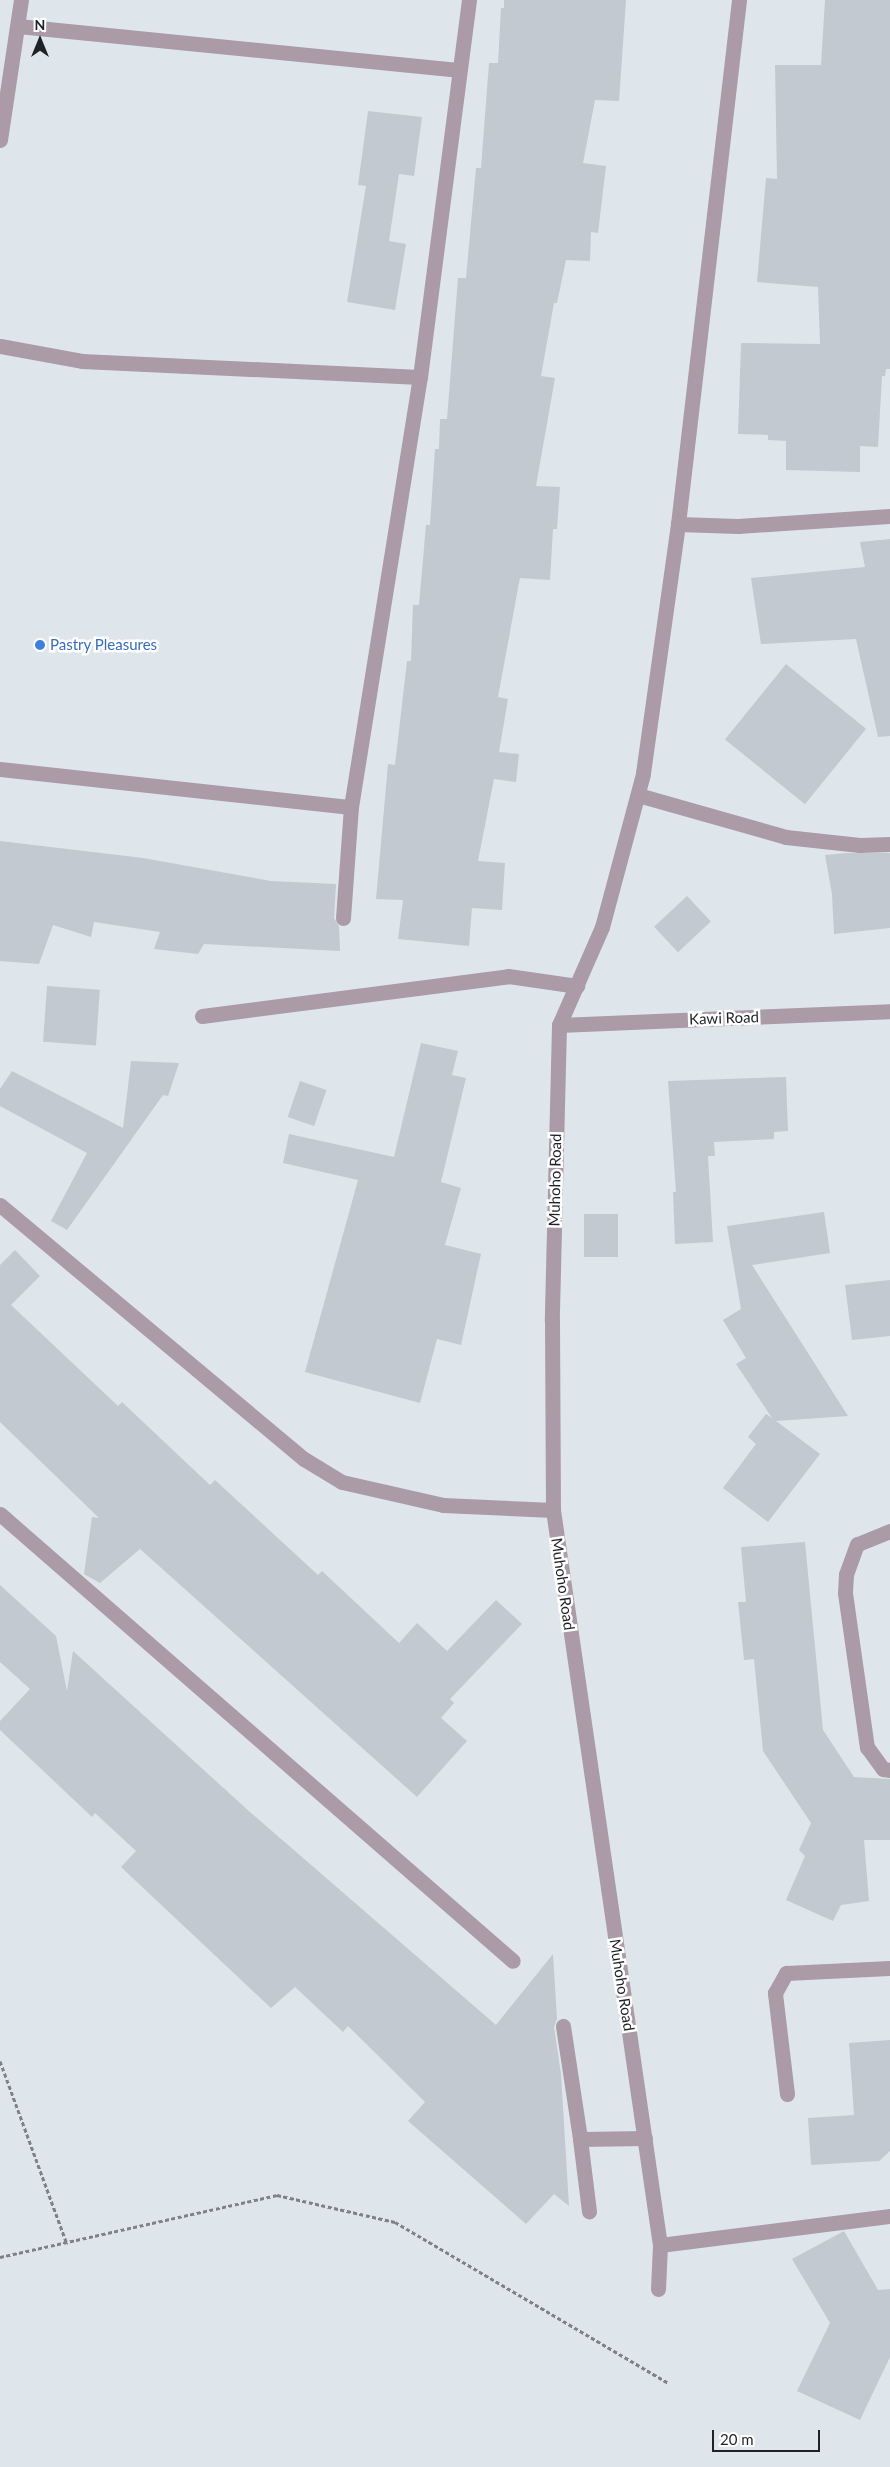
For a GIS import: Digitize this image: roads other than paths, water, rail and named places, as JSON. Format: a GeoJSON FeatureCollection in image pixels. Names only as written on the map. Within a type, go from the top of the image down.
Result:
{"type":"FeatureCollection","features":[{"type":"Feature","properties":{"kind":"street"},"geometry":{"type":"LineString","coordinates":[[0,140],[21,0]]}},
{"type":"Feature","properties":{"kind":"street"},"geometry":{"type":"LineString","coordinates":[[343,918],[351,806],[420,377],[458,70],[469,0]]}},
{"type":"Feature","properties":{"kind":"street"},"geometry":{"type":"LineString","coordinates":[[559,1025],[605,918],[638,795],[678,524],[739,0]]}},
{"type":"Feature","properties":{"kind":"street"},"geometry":{"type":"LineString","coordinates":[[18,26],[458,70]]}},
{"type":"Feature","properties":{"kind":"street"},"geometry":{"type":"LineString","coordinates":[[0,346],[82,361],[420,377]]}},
{"type":"Feature","properties":{"kind":"street"},"geometry":{"type":"LineString","coordinates":[[678,524],[738,526],[890,516]]}},
{"type":"Feature","properties":{"kind":"street"},"geometry":{"type":"LineString","coordinates":[[0,769],[351,806]]}},
{"type":"Feature","properties":{"kind":"street"},"geometry":{"type":"LineString","coordinates":[[638,795],[786,838],[860,845],[890,844]]}},
{"type":"Feature","properties":{"kind":"street"},"geometry":{"type":"LineString","coordinates":[[202,1016],[508,976],[577,986]]}},
{"type":"Feature","properties":{"kind":"street","name":"Kawi Road"},"geometry":{"type":"LineString","coordinates":[[559,1025],[890,1010]]}},
{"type":"Feature","properties":{"kind":"street","name":"Muhoho Road"},"geometry":{"type":"LineString","coordinates":[[559,1025],[552,1321],[553,1510],[660,2245],[658,2289]]}},
{"type":"Feature","properties":{"kind":"street"},"geometry":{"type":"LineString","coordinates":[[0,1205],[304,1460],[342,1482],[443,1505],[553,1510]]}},
{"type":"Feature","properties":{"kind":"street"},"geometry":{"type":"LineString","coordinates":[[0,1514],[513,1961]]}},
{"type":"Feature","properties":{"kind":"street"},"geometry":{"type":"LineString","coordinates":[[890,1531],[857,1544],[846,1574],[845,1593],[867,1747],[883,1769],[890,1770]]}},
{"type":"Feature","properties":{"kind":"street"},"geometry":{"type":"LineString","coordinates":[[787,2094],[775,1994],[786,1973],[890,1968]]}},
{"type":"Feature","properties":{"kind":"street"},"geometry":{"type":"LineString","coordinates":[[563,2026],[589,2211]]}},
{"type":"Feature","properties":{"kind":"street"},"geometry":{"type":"LineString","coordinates":[[580,2139],[645,2138]]}},
{"type":"Feature","properties":{"kind":"street"},"geometry":{"type":"LineString","coordinates":[[660,2245],[890,2216]]}},
{"type":"Feature","properties":{"kind":"place","name":"Pastry Pleasures"},"geometry":{"type":"Point","coordinates":[40,645]}}]}
